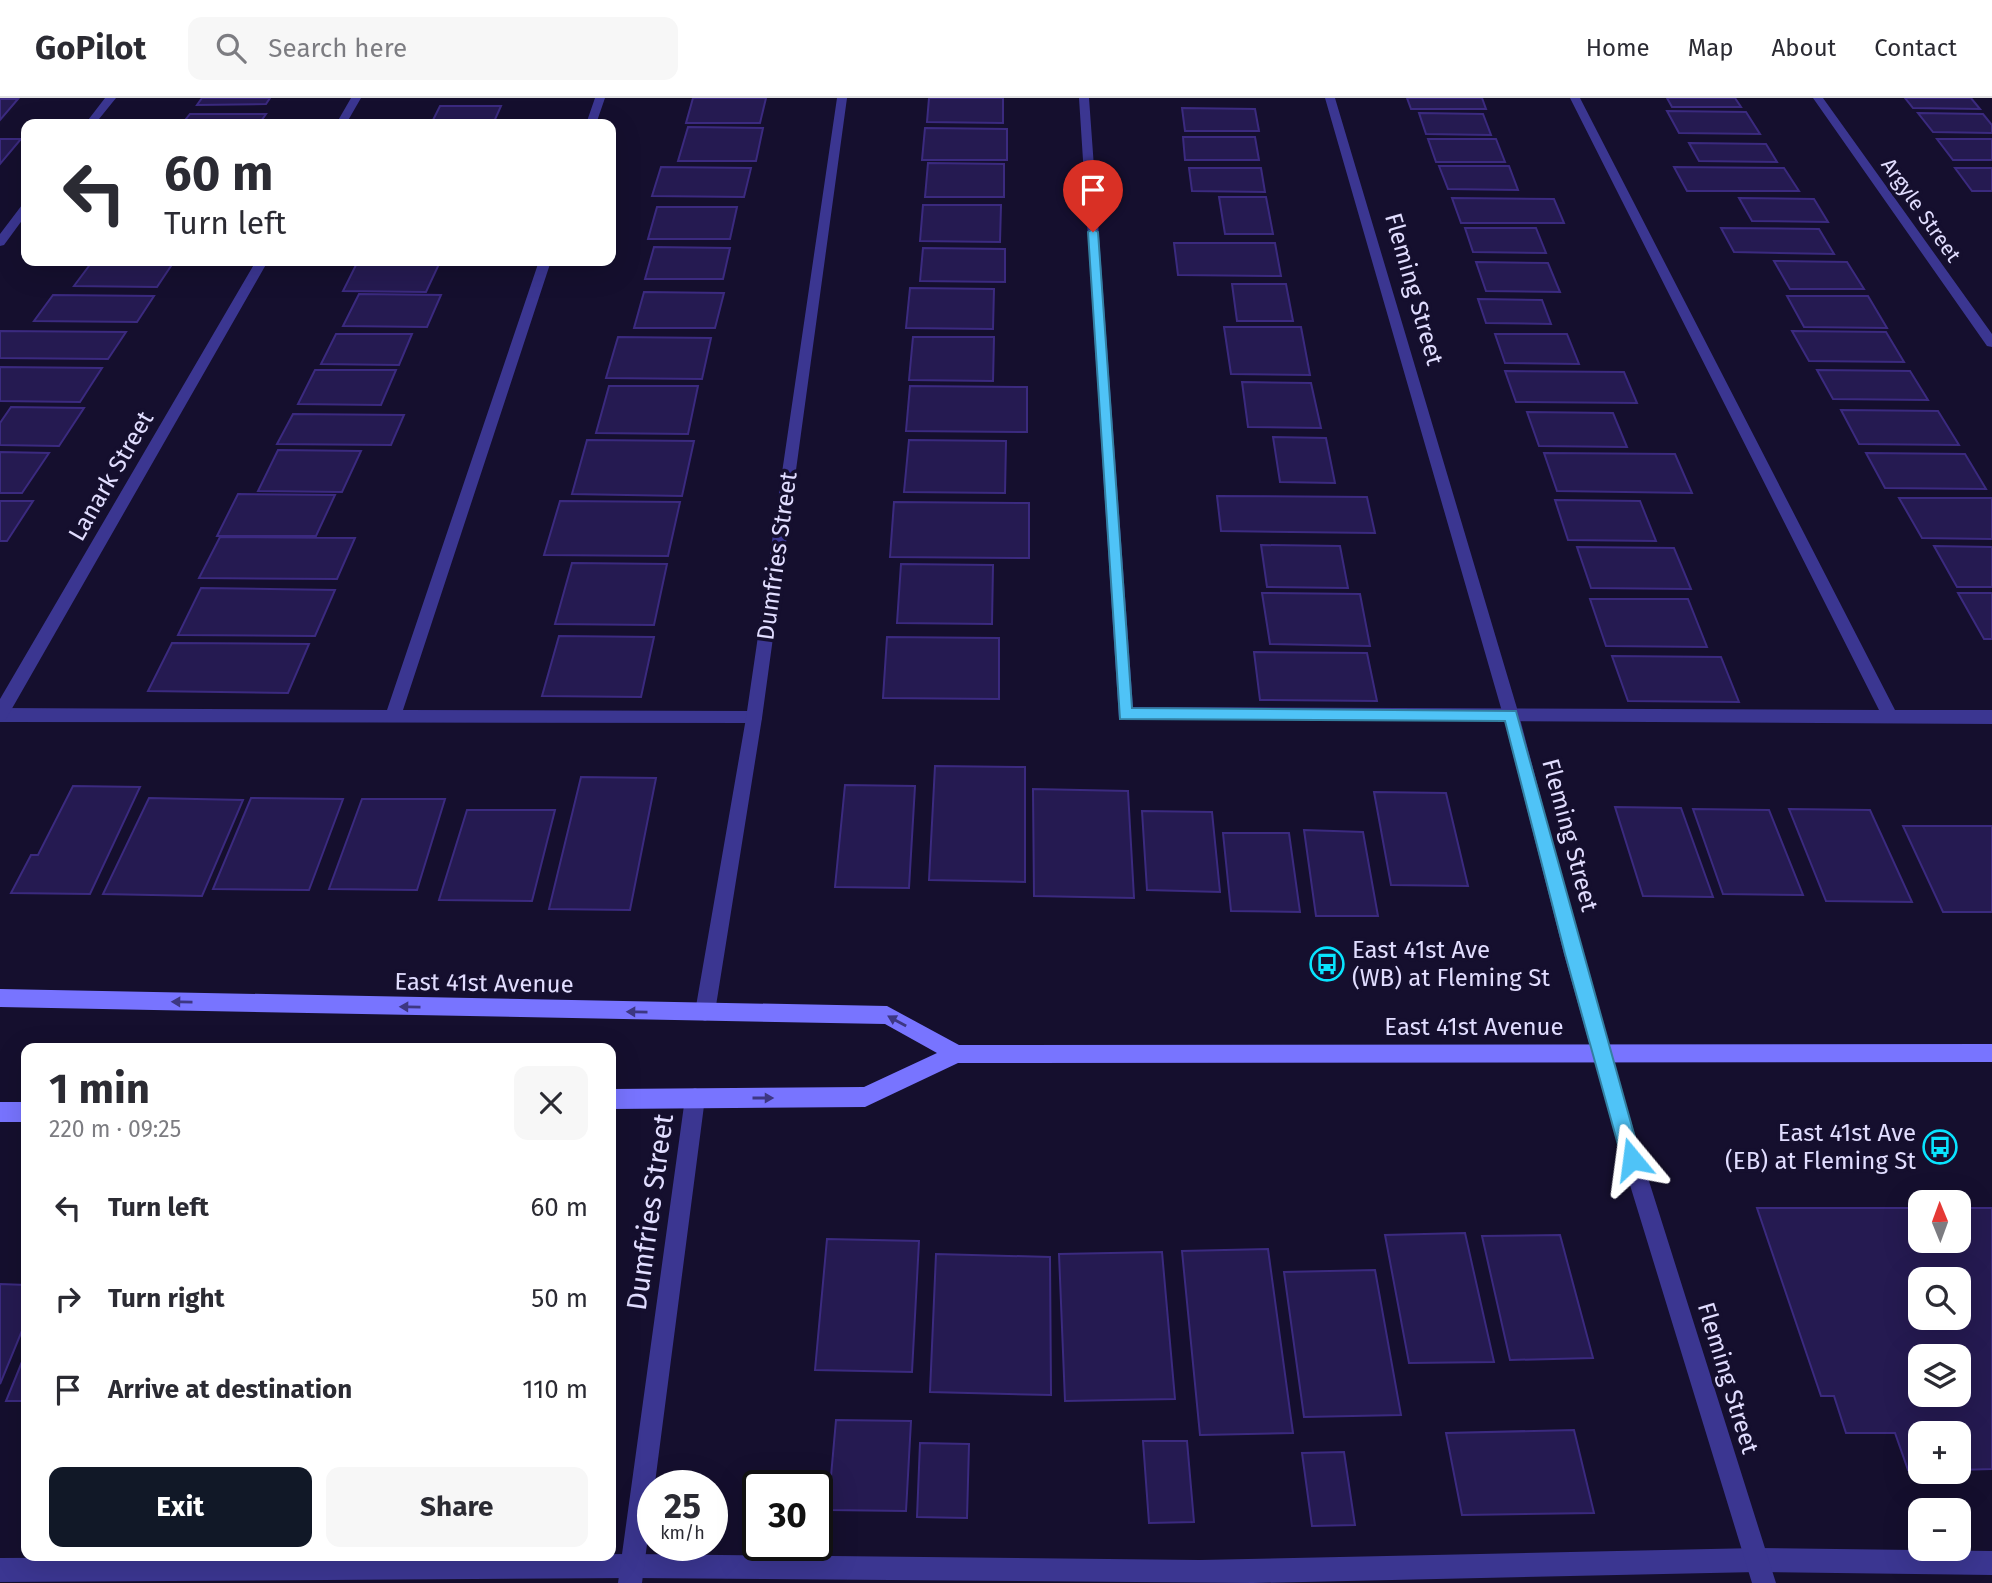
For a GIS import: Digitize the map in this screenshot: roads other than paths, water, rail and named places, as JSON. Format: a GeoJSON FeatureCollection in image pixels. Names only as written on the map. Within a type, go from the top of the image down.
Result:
{"type":"FeatureCollection","features":[{"type":"Feature","properties":{"kind":"main road","name":"East 41st Avenue"},"geometry":{"type":"LineString","coordinates":[[0,998],[887,1015],[957,1054]]}},
{"type":"Feature","properties":{"kind":"main road","name":"East 41st Avenue"},"geometry":{"type":"LineString","coordinates":[[616,1099],[865,1097],[957,1054],[1992,1053]]}},
{"type":"Feature","properties":{"kind":"main road"},"geometry":{"type":"LineString","coordinates":[[0,1112],[21,1112]]}},
{"type":"Feature","properties":{"kind":"street"},"geometry":{"type":"LineString","coordinates":[[94,119],[111,98]]}},
{"type":"Feature","properties":{"kind":"street"},"geometry":{"type":"LineString","coordinates":[[344,119],[356,98]]}},
{"type":"Feature","properties":{"kind":"street"},"geometry":{"type":"LineString","coordinates":[[593,119],[600,98]]}},
{"type":"Feature","properties":{"kind":"street","name":"Dumfries Street"},"geometry":{"type":"LineString","coordinates":[[705,1012],[754,718],[842,98]]}},
{"type":"Feature","properties":{"kind":"street"},"geometry":{"type":"LineString","coordinates":[[1084,98],[1125,714],[1992,717]]}},
{"type":"Feature","properties":{"kind":"street","name":"Fleming Street"},"geometry":{"type":"LineString","coordinates":[[1331,98],[1511,715],[1632,1159],[1761,1572]]}},
{"type":"Feature","properties":{"kind":"street"},"geometry":{"type":"LineString","coordinates":[[1575,98],[1890,716]]}},
{"type":"Feature","properties":{"kind":"street","name":"Argyle Street"},"geometry":{"type":"LineString","coordinates":[[1818,98],[1992,343]]}},
{"type":"Feature","properties":{"kind":"street"},"geometry":{"type":"LineString","coordinates":[[0,242],[21,215]]}},
{"type":"Feature","properties":{"kind":"street","name":"Lanark Street"},"geometry":{"type":"LineString","coordinates":[[0,714],[259,266]]}},
{"type":"Feature","properties":{"kind":"street"},"geometry":{"type":"LineString","coordinates":[[393,716],[543,266]]}},
{"type":"Feature","properties":{"kind":"street"},"geometry":{"type":"LineString","coordinates":[[0,714],[754,718]]}},
{"type":"Feature","properties":{"kind":"street","name":"Dumfries Street"},"geometry":{"type":"LineString","coordinates":[[631,1574],[695,1098]]}},
{"type":"Feature","properties":{"kind":"street"},"geometry":{"type":"LineString","coordinates":[[0,1570],[76,1577],[631,1574],[1200,1577],[1761,1572],[1992,1563]]}},
{"type":"Feature","properties":{"kind":"place","name":"East 41st Ave (WB) at Fleming St"},"geometry":{"type":"Point","coordinates":[1327,964]}},
{"type":"Feature","properties":{"kind":"place","name":"East 41st Ave (EB) at Fleming St"},"geometry":{"type":"Point","coordinates":[1940,1147]}}]}
